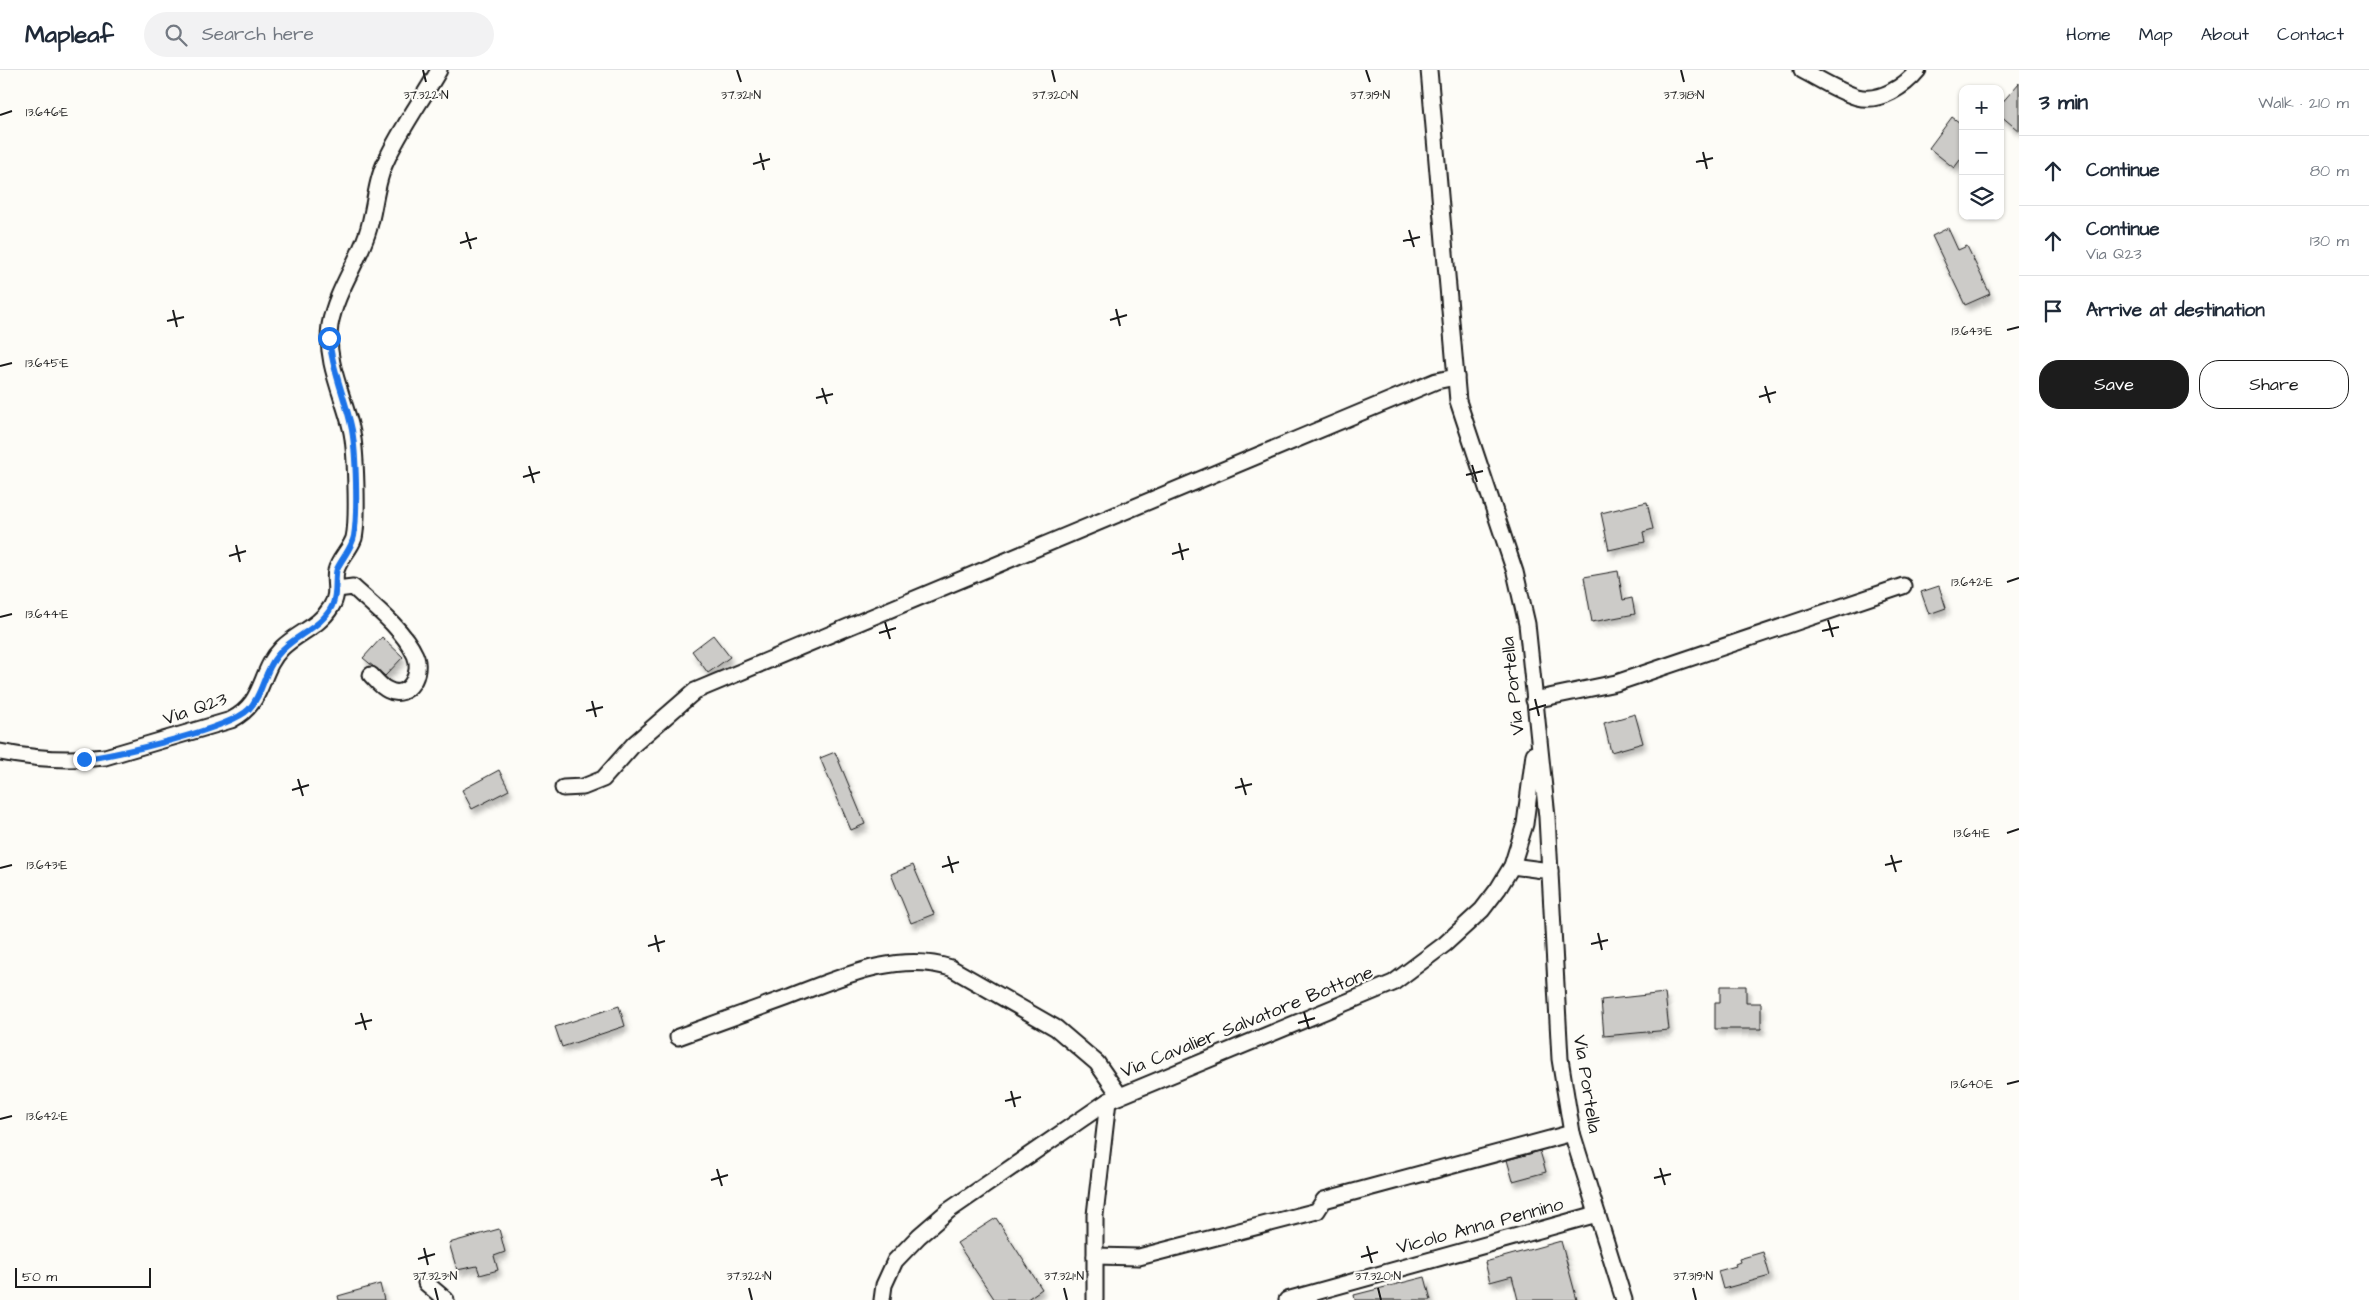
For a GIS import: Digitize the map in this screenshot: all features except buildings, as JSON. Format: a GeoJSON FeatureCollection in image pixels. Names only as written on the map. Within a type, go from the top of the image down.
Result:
{"type":"FeatureCollection","features":[{"type":"Feature","properties":{"kind":"street","name":"Via Q23"},"geometry":{"type":"LineString","coordinates":[[0,752],[46,758],[84,759],[105,757],[231,720],[249,709],[256,699],[272,661],[283,648],[308,631],[324,617],[332,606],[337,589],[336,571],[354,536],[356,494],[352,430],[331,361],[330,324],[339,294],[366,236],[385,162],[440,70]]}},
{"type":"Feature","properties":{"kind":"street","name":"Via Portella"},"geometry":{"type":"LineString","coordinates":[[1428,70],[1458,401],[1515,572],[1527,624],[1548,817],[1560,1058],[1572,1133],[1624,1300]]}},
{"type":"Feature","properties":{"kind":"street"},"geometry":{"type":"LineString","coordinates":[[1802,70],[1858,97],[1877,97],[1894,91],[1918,70]]}},
{"type":"Feature","properties":{"kind":"street"},"geometry":{"type":"LineString","coordinates":[[563,788],[584,787],[603,778],[634,744],[695,691],[1427,384],[1456,377]]}},
{"type":"Feature","properties":{"kind":"street"},"geometry":{"type":"LineString","coordinates":[[1534,700],[1616,683],[1903,586]]}},
{"type":"Feature","properties":{"kind":"street"},"geometry":{"type":"LineString","coordinates":[[337,589],[353,587],[390,621],[415,654],[419,666],[416,679],[408,688],[399,692],[389,691],[371,675]]}},
{"type":"Feature","properties":{"kind":"street","name":"Via Cavalier Salvatore Bottone"},"geometry":{"type":"LineString","coordinates":[[882,1300],[884,1285],[895,1261],[919,1236],[948,1212],[1114,1098],[1393,983],[1420,965],[1464,928],[1498,889],[1512,866],[1525,824],[1536,720]]}},
{"type":"Feature","properties":{"kind":"street"},"geometry":{"type":"LineString","coordinates":[[1512,866],[1550,871]]}},
{"type":"Feature","properties":{"kind":"street"},"geometry":{"type":"LineString","coordinates":[[678,1037],[848,975],[901,963],[936,963],[952,968],[1056,1028],[1097,1062],[1114,1098],[1095,1215],[1095,1300]]}},
{"type":"Feature","properties":{"kind":"street"},"geometry":{"type":"LineString","coordinates":[[1095,1256],[1139,1257],[1317,1211],[1324,1200],[1572,1133]]}},
{"type":"Feature","properties":{"kind":"street","name":"Vicolo Anna Pennino"},"geometry":{"type":"LineString","coordinates":[[1287,1300],[1597,1214]]}},
{"type":"Feature","properties":{"kind":"street"},"geometry":{"type":"LineString","coordinates":[[426,1283],[446,1300]]}},
{"type":"Feature","properties":{"kind":"route"},"geometry":{"type":"LineString","coordinates":[[84,759],[105,757],[142,747],[221,724],[239,716],[249,709],[256,699],[272,661],[283,648],[308,631],[324,617],[332,606],[337,589],[336,571],[354,536],[356,494],[352,430],[331,361],[329,338]]}}]}
